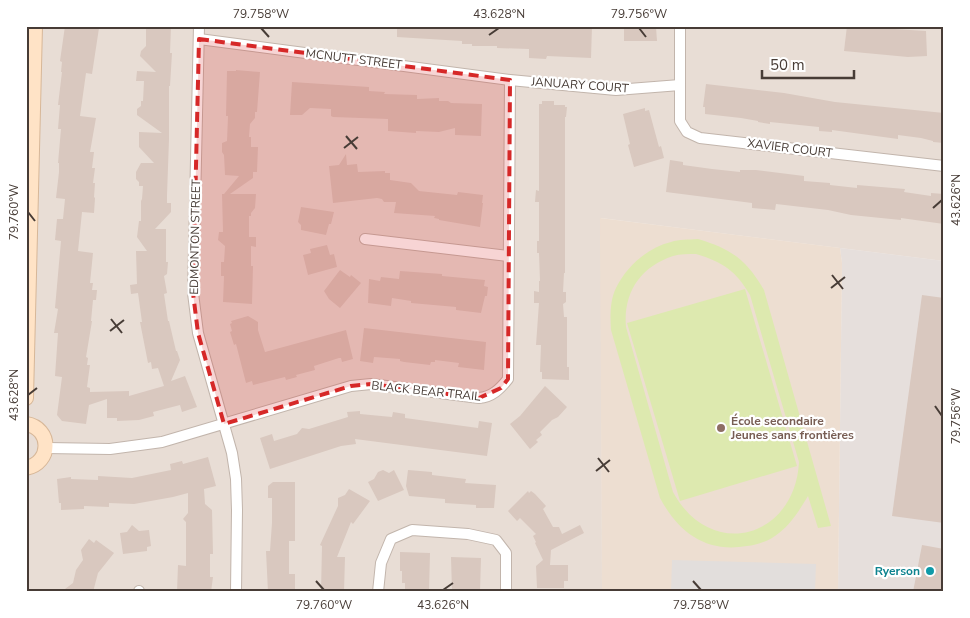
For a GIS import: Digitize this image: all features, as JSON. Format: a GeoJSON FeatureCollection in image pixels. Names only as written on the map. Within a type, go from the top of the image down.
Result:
{"type":"FeatureCollection","features":[{"type":"Feature","properties":{"kind":"street"},"geometry":{"type":"LineString","coordinates":[[26,398],[35,26]]}},
{"type":"Feature","properties":{"kind":"street","name":"EDMONTON STREET"},"geometry":{"type":"LineString","coordinates":[[199,26],[193,293],[198,333],[232,454],[236,479],[236,592]]}},
{"type":"Feature","properties":{"kind":"street","name":"XAVIER COURT"},"geometry":{"type":"LineString","coordinates":[[680,26],[680,121],[687,132],[700,138],[944,166]]}},
{"type":"Feature","properties":{"kind":"street","name":"MCNUTT STREET"},"geometry":{"type":"LineString","coordinates":[[199,39],[510,80]]}},
{"type":"Feature","properties":{"kind":"street","name":"JANUARY COURT"},"geometry":{"type":"LineString","coordinates":[[510,80],[616,90],[680,85]]}},
{"type":"Feature","properties":{"kind":"street","name":"BLACK BEAR TRAIL"},"geometry":{"type":"LineString","coordinates":[[46,448],[110,449],[162,442],[351,386],[371,384],[478,398],[486,398],[501,388],[508,378],[510,80]]}},
{"type":"Feature","properties":{"kind":"street"},"geometry":{"type":"LineString","coordinates":[[365,240],[508,256]]}},
{"type":"Feature","properties":{"kind":"street"},"geometry":{"type":"LineString","coordinates":[[26,424],[35,427],[42,434],[46,443],[43,458],[26,468]]}},
{"type":"Feature","properties":{"kind":"street"},"geometry":{"type":"LineString","coordinates":[[378,592],[381,563],[391,539],[412,530],[468,534],[496,540],[506,553],[506,592]]}},
{"type":"Feature","properties":{"kind":"highlighted area"},"geometry":{"type":"Polygon","coordinates":[[[199,39],[510,80],[508,379],[501,388],[479,398],[371,384],[351,386],[224,424],[198,333],[193,293],[199,39]]]}},
{"type":"Feature","properties":{"kind":"shaded area"},"geometry":{"type":"Polygon","coordinates":[[[26,26],[944,26],[944,261],[601,218],[602,592],[26,592],[26,26]]]}},
{"type":"Feature","properties":{"kind":"shaded area","name":"École secondaire Jeunes sans frontières"},"geometry":{"type":"Polygon","coordinates":[[[600,218],[840,248],[842,263],[838,592],[602,592],[600,218]]]}},
{"type":"Feature","properties":{"kind":"shaded area"},"geometry":{"type":"Polygon","coordinates":[[[840,248],[944,261],[944,592],[838,592],[842,263],[840,248]]]}},
{"type":"Feature","properties":{"kind":"shaded area"},"geometry":{"type":"Polygon","coordinates":[[[672,560],[816,564],[815,592],[671,592],[672,560]]]}},
{"type":"Feature","properties":{"kind":"green space"},"geometry":{"type":"Polygon","coordinates":[[[698,239],[729,251],[737,257],[751,270],[764,290],[831,526],[818,528],[808,496],[792,520],[772,538],[751,545],[719,546],[695,538],[685,530],[676,521],[660,498],[611,330],[612,303],[614,293],[626,272],[646,253],[674,241],[698,239]],[[696,254],[673,256],[651,267],[643,274],[631,292],[627,303],[626,327],[673,492],[689,514],[708,528],[729,533],[749,532],[767,523],[783,509],[794,488],[799,462],[750,295],[728,268],[714,260],[696,254]]]}},
{"type":"Feature","properties":{"kind":"green space"},"geometry":{"type":"Polygon","coordinates":[[[745,289],[797,466],[680,501],[627,323],[745,289]]]}},
{"type":"Feature","properties":{"kind":"building"},"geometry":{"type":"Polygon","coordinates":[[[65,26],[99,28],[92,74],[86,73],[80,116],[96,118],[90,152],[94,152],[92,168],[95,168],[93,183],[95,183],[94,213],[82,212],[78,251],[93,253],[90,283],[93,283],[92,290],[97,290],[96,300],[93,300],[92,321],[86,357],[88,358],[87,365],[90,365],[87,387],[90,388],[90,392],[129,391],[129,396],[164,386],[158,368],[152,369],[151,362],[148,363],[140,322],[142,322],[138,293],[131,294],[130,285],[137,284],[136,251],[147,251],[137,237],[139,221],[141,221],[143,186],[139,186],[136,172],[141,163],[154,163],[139,147],[139,132],[162,133],[137,115],[137,109],[141,106],[141,101],[143,101],[144,81],[136,81],[137,71],[156,72],[140,56],[141,51],[146,46],[146,26],[171,26],[170,53],[172,53],[169,86],[167,203],[171,203],[171,212],[155,229],[166,229],[166,262],[168,262],[167,274],[164,276],[167,293],[164,294],[168,321],[180,360],[171,381],[185,376],[197,407],[182,412],[180,405],[153,412],[154,416],[139,420],[117,421],[117,418],[107,418],[107,399],[89,405],[86,424],[62,421],[57,415],[62,377],[55,376],[58,333],[54,333],[58,309],[55,308],[61,241],[55,240],[57,219],[63,219],[65,199],[56,198],[61,129],[58,129],[60,105],[58,105],[62,72],[62,62],[60,61],[65,26]]]}},
{"type":"Feature","properties":{"kind":"building"},"geometry":{"type":"Polygon","coordinates":[[[397,26],[592,26],[591,58],[547,56],[546,59],[529,58],[529,49],[472,46],[472,44],[462,44],[462,41],[397,37],[397,26]]]}},
{"type":"Feature","properties":{"kind":"building"},"geometry":{"type":"Polygon","coordinates":[[[624,26],[656,27],[657,41],[624,41],[624,26]]]}},
{"type":"Feature","properties":{"kind":"building"},"geometry":{"type":"Polygon","coordinates":[[[847,26],[926,31],[927,56],[908,57],[844,51],[847,26]]]}},
{"type":"Feature","properties":{"kind":"building"},"geometry":{"type":"Polygon","coordinates":[[[227,71],[260,72],[257,112],[255,112],[255,118],[250,124],[249,137],[251,137],[251,147],[258,147],[257,172],[253,172],[253,178],[230,194],[256,194],[255,208],[251,216],[249,216],[249,237],[256,237],[256,247],[251,246],[251,266],[253,266],[252,304],[223,302],[224,276],[221,276],[221,262],[224,262],[225,246],[218,240],[219,232],[223,232],[222,194],[239,176],[225,175],[224,155],[222,152],[222,143],[227,141],[227,71]]]}},
{"type":"Feature","properties":{"kind":"building"},"geometry":{"type":"Polygon","coordinates":[[[292,82],[369,87],[369,91],[385,92],[384,94],[417,95],[417,99],[439,98],[439,101],[451,103],[482,104],[481,136],[455,135],[455,128],[439,132],[388,131],[388,119],[333,117],[331,116],[331,109],[310,108],[302,115],[290,115],[292,82]]]}},
{"type":"Feature","properties":{"kind":"building"},"geometry":{"type":"Polygon","coordinates":[[[706,84],[784,93],[835,102],[944,113],[944,143],[898,135],[898,139],[832,130],[832,132],[819,131],[819,127],[770,122],[770,124],[741,118],[705,114],[705,107],[703,107],[706,84]]]}},
{"type":"Feature","properties":{"kind":"building"},"geometry":{"type":"Polygon","coordinates":[[[542,101],[554,101],[554,105],[565,105],[567,107],[565,117],[565,273],[563,292],[566,292],[566,302],[563,304],[564,317],[567,317],[567,367],[569,367],[569,380],[542,379],[542,372],[540,372],[541,345],[536,345],[539,303],[534,303],[534,291],[539,292],[540,281],[539,253],[537,253],[537,241],[539,241],[539,202],[535,202],[536,190],[539,191],[539,104],[542,104],[542,101]]]}},
{"type":"Feature","properties":{"kind":"building"},"geometry":{"type":"Polygon","coordinates":[[[645,108],[645,111],[649,110],[664,158],[634,167],[623,114],[645,108]]]}},
{"type":"Feature","properties":{"kind":"building"},"geometry":{"type":"Polygon","coordinates":[[[346,154],[347,165],[357,164],[358,172],[385,171],[385,173],[390,173],[390,180],[411,183],[419,191],[457,195],[458,192],[483,195],[480,227],[439,220],[434,218],[435,216],[394,213],[396,202],[384,202],[382,199],[377,198],[333,203],[329,166],[339,165],[346,154]]]}},
{"type":"Feature","properties":{"kind":"building"},"geometry":{"type":"Polygon","coordinates":[[[670,160],[683,162],[683,165],[712,169],[740,172],[740,170],[756,170],[804,176],[804,181],[830,183],[830,185],[857,188],[857,185],[905,189],[904,192],[931,196],[931,193],[944,194],[944,224],[901,218],[901,220],[851,215],[828,210],[776,204],[775,210],[752,208],[752,203],[666,192],[670,160]]]}},
{"type":"Feature","properties":{"kind":"building"},"geometry":{"type":"Polygon","coordinates":[[[301,207],[334,212],[326,235],[301,230],[301,225],[298,222],[301,207]]]}},
{"type":"Feature","properties":{"kind":"building"},"geometry":{"type":"Polygon","coordinates":[[[327,245],[330,255],[334,254],[337,267],[308,275],[303,255],[311,253],[310,249],[327,245]]]}},
{"type":"Feature","properties":{"kind":"building"},"geometry":{"type":"Polygon","coordinates":[[[340,270],[350,277],[351,275],[361,283],[340,308],[329,299],[324,291],[340,270]]]}},
{"type":"Feature","properties":{"kind":"building"},"geometry":{"type":"Polygon","coordinates":[[[400,271],[485,280],[484,286],[488,287],[487,296],[485,296],[481,313],[456,310],[456,307],[411,303],[411,301],[392,298],[391,306],[368,303],[369,279],[380,281],[381,277],[399,279],[400,271]]]}},
{"type":"Feature","properties":{"kind":"building"},"geometry":{"type":"Polygon","coordinates":[[[922,295],[944,298],[944,523],[892,516],[922,295]]]}},
{"type":"Feature","properties":{"kind":"building"},"geometry":{"type":"Polygon","coordinates":[[[248,316],[258,322],[258,330],[265,352],[346,330],[353,359],[342,362],[341,358],[339,358],[314,366],[315,370],[286,380],[285,377],[253,385],[252,381],[246,383],[236,344],[234,345],[230,332],[232,331],[230,324],[232,323],[231,321],[248,316]]]}},
{"type":"Feature","properties":{"kind":"building"},"geometry":{"type":"Polygon","coordinates":[[[364,328],[486,342],[484,370],[458,367],[459,363],[435,360],[430,365],[404,362],[400,361],[400,359],[374,357],[373,363],[360,361],[364,328]]]}},
{"type":"Feature","properties":{"kind":"building"},"geometry":{"type":"Polygon","coordinates":[[[545,386],[567,407],[540,432],[542,435],[536,440],[538,442],[530,449],[510,424],[520,416],[545,386]]]}},
{"type":"Feature","properties":{"kind":"building"},"geometry":{"type":"Polygon","coordinates":[[[360,411],[360,414],[392,417],[393,412],[405,414],[405,418],[478,428],[479,421],[492,423],[487,456],[355,439],[356,444],[341,446],[270,469],[260,438],[272,434],[274,441],[297,434],[302,428],[309,429],[348,417],[347,412],[360,411]]]}},
{"type":"Feature","properties":{"kind":"building"},"geometry":{"type":"Polygon","coordinates":[[[208,457],[216,486],[204,489],[205,504],[212,510],[213,554],[210,554],[210,577],[213,577],[211,592],[177,592],[178,565],[186,566],[186,522],[183,519],[188,513],[188,493],[134,504],[109,503],[109,507],[84,506],[84,509],[61,510],[57,479],[71,477],[71,479],[98,480],[98,476],[132,478],[171,470],[170,464],[182,461],[183,464],[208,457]]]}},
{"type":"Feature","properties":{"kind":"building"},"geometry":{"type":"Polygon","coordinates":[[[383,470],[389,473],[394,470],[404,490],[378,501],[368,482],[374,479],[378,472],[383,470]]]}},
{"type":"Feature","properties":{"kind":"building"},"geometry":{"type":"Polygon","coordinates":[[[408,470],[432,472],[432,475],[466,479],[465,483],[496,485],[494,508],[476,508],[476,505],[445,503],[445,499],[409,496],[406,486],[408,470]]]}},
{"type":"Feature","properties":{"kind":"building"},"geometry":{"type":"Polygon","coordinates":[[[273,482],[295,482],[295,541],[289,541],[289,574],[295,574],[295,592],[268,592],[266,551],[270,551],[272,498],[268,498],[268,486],[273,482]]]}},
{"type":"Feature","properties":{"kind":"building"},"geometry":{"type":"Polygon","coordinates":[[[349,489],[370,501],[353,524],[351,522],[337,557],[345,557],[344,592],[321,592],[322,546],[320,545],[338,506],[338,498],[345,495],[349,489]]]}},
{"type":"Feature","properties":{"kind":"building"},"geometry":{"type":"Polygon","coordinates":[[[528,491],[535,494],[546,506],[543,509],[553,527],[559,527],[562,534],[580,525],[584,533],[551,550],[550,565],[568,565],[568,581],[564,581],[564,588],[537,588],[536,566],[543,560],[533,536],[536,534],[520,518],[517,521],[508,511],[528,491]]]}},
{"type":"Feature","properties":{"kind":"building"},"geometry":{"type":"Polygon","coordinates":[[[132,525],[139,531],[149,530],[151,546],[147,547],[147,551],[123,554],[120,533],[127,532],[132,525]]]}},
{"type":"Feature","properties":{"kind":"building"},"geometry":{"type":"Polygon","coordinates":[[[89,539],[94,543],[96,540],[114,553],[98,573],[93,592],[61,592],[73,583],[76,570],[83,560],[81,550],[89,539]]]}},
{"type":"Feature","properties":{"kind":"building","name":"Ryerson"},"geometry":{"type":"Polygon","coordinates":[[[922,545],[944,549],[944,592],[913,592],[922,545]]]}},
{"type":"Feature","properties":{"kind":"building"},"geometry":{"type":"Polygon","coordinates":[[[400,552],[430,553],[429,592],[405,592],[405,583],[402,583],[402,571],[400,571],[400,552]]]}},
{"type":"Feature","properties":{"kind":"building"},"geometry":{"type":"Polygon","coordinates":[[[451,557],[481,558],[480,592],[452,592],[451,557]]]}},
{"type":"Feature","properties":{"kind":"place","name":"École secondaire Jeunes sans frontières"},"geometry":{"type":"Point","coordinates":[721,428]}},
{"type":"Feature","properties":{"kind":"place","name":"Ryerson"},"geometry":{"type":"Point","coordinates":[930,571]}}]}
